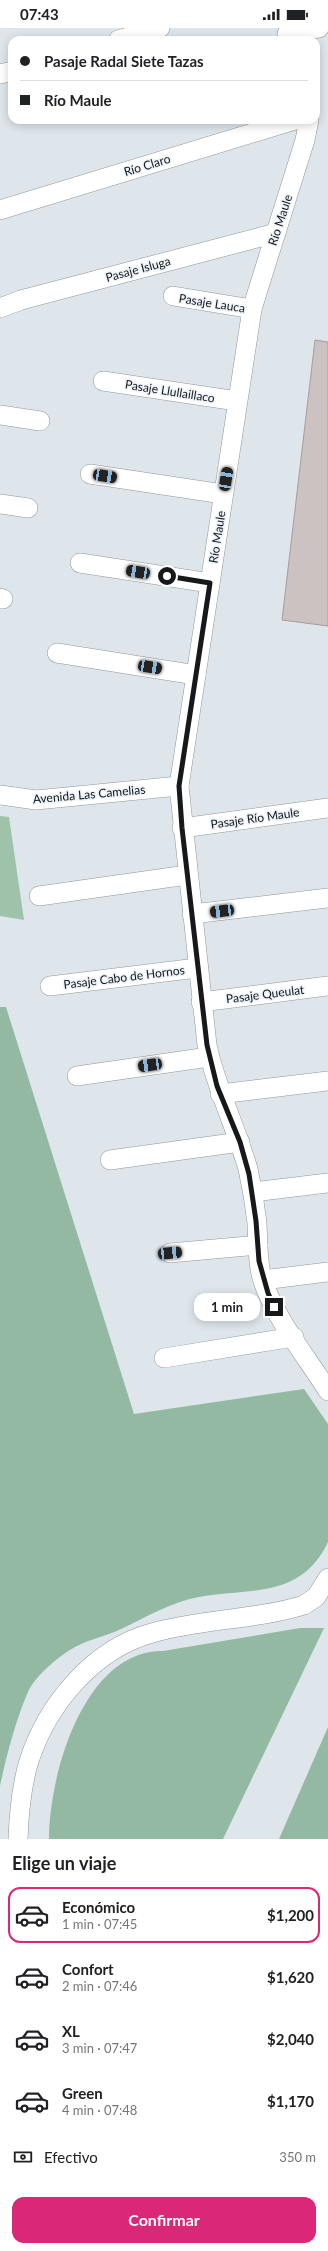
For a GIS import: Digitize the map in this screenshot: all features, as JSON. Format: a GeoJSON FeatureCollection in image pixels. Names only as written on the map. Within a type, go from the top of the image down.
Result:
{"type":"FeatureCollection","features":[{"type":"Feature","properties":{"kind":"street"},"geometry":{"type":"LineString","coordinates":[[132,36],[160,28]]}},
{"type":"Feature","properties":{"kind":"street"},"geometry":{"type":"LineString","coordinates":[[287,34],[319,28]]}},
{"type":"Feature","properties":{"kind":"street","name":"Río Claro"},"geometry":{"type":"LineString","coordinates":[[0,210],[282,124]]}},
{"type":"Feature","properties":{"kind":"street","name":"Río Maule"},"geometry":{"type":"LineString","coordinates":[[308,124],[252,309],[179,786],[197,968],[209,1057],[220,1094],[240,1142],[252,1192],[263,1280],[274,1307],[328,1391]]}},
{"type":"Feature","properties":{"kind":"street","name":"Pasaje Isluga"},"geometry":{"type":"LineString","coordinates":[[0,308],[22,300],[276,233]]}},
{"type":"Feature","properties":{"kind":"street","name":"Pasaje Lauca"},"geometry":{"type":"LineString","coordinates":[[173,296],[252,309]]}},
{"type":"Feature","properties":{"kind":"street","name":"Pasaje Llullaillaco"},"geometry":{"type":"LineString","coordinates":[[104,380],[238,401]]}},
{"type":"Feature","properties":{"kind":"street"},"geometry":{"type":"LineString","coordinates":[[0,415],[40,421]]}},
{"type":"Feature","properties":{"kind":"street"},"geometry":{"type":"LineString","coordinates":[[90,474],[223,494]]}},
{"type":"Feature","properties":{"kind":"street"},"geometry":{"type":"LineString","coordinates":[[0,504],[28,508]]}},
{"type":"Feature","properties":{"kind":"street"},"geometry":{"type":"LineString","coordinates":[[80,563],[210,583]]}},
{"type":"Feature","properties":{"kind":"street"},"geometry":{"type":"LineString","coordinates":[[57,653],[196,675]]}},
{"type":"Feature","properties":{"kind":"street","name":"Avenida Las Camelias"},"geometry":{"type":"LineString","coordinates":[[0,795],[36,800],[179,786]]}},
{"type":"Feature","properties":{"kind":"street","name":"Pasaje Río Maule"},"geometry":{"type":"LineString","coordinates":[[182,828],[328,808]]}},
{"type":"Feature","properties":{"kind":"street"},"geometry":{"type":"LineString","coordinates":[[39,896],[187,875]]}},
{"type":"Feature","properties":{"kind":"street"},"geometry":{"type":"LineString","coordinates":[[192,914],[328,898]]}},
{"type":"Feature","properties":{"kind":"street","name":"Pasaje Cabo de Hornos"},"geometry":{"type":"LineString","coordinates":[[50,986],[197,968]]}},
{"type":"Feature","properties":{"kind":"street","name":"Pasaje Queulat"},"geometry":{"type":"LineString","coordinates":[[201,1002],[328,986]]}},
{"type":"Feature","properties":{"kind":"street"},"geometry":{"type":"LineString","coordinates":[[77,1076],[209,1057]]}},
{"type":"Feature","properties":{"kind":"street"},"geometry":{"type":"LineString","coordinates":[[220,1094],[328,1081]]}},
{"type":"Feature","properties":{"kind":"street"},"geometry":{"type":"LineString","coordinates":[[110,1160],[240,1142]]}},
{"type":"Feature","properties":{"kind":"street"},"geometry":{"type":"LineString","coordinates":[[252,1192],[328,1183]]}},
{"type":"Feature","properties":{"kind":"street"},"geometry":{"type":"LineString","coordinates":[[170,1253],[258,1245]]}},
{"type":"Feature","properties":{"kind":"street"},"geometry":{"type":"LineString","coordinates":[[263,1280],[328,1272]]}},
{"type":"Feature","properties":{"kind":"street"},"geometry":{"type":"LineString","coordinates":[[164,1358],[294,1337]]}},
{"type":"Feature","properties":{"kind":"street"},"geometry":{"type":"LineString","coordinates":[[18,1839],[20,1800],[36,1742],[45,1724],[63,1697],[101,1657],[127,1641],[153,1632],[304,1605],[316,1597],[328,1578]]}},
{"type":"Feature","properties":{"kind":"green space"},"geometry":{"type":"Polygon","coordinates":[[[0,816],[9,817],[24,920],[0,916],[0,816]]]}},
{"type":"Feature","properties":{"kind":"green space"},"geometry":{"type":"Polygon","coordinates":[[[0,1007],[6,1007],[134,1414],[304,1389],[328,1424],[328,1542],[317,1560],[304,1573],[289,1582],[272,1588],[218,1594],[179,1602],[115,1631],[81,1644],[62,1655],[48,1666],[36,1679],[28,1692],[19,1714],[0,1786],[0,1007]]]}},
{"type":"Feature","properties":{"kind":"green space"},"geometry":{"type":"Polygon","coordinates":[[[300,1628],[324,1628],[223,1839],[49,1839],[56,1782],[64,1751],[76,1721],[92,1693],[112,1671],[135,1656],[300,1628]]]}},
{"type":"Feature","properties":{"kind":"green space"},"geometry":{"type":"Polygon","coordinates":[[[328,1727],[328,1839],[279,1839],[328,1727]]]}},
{"type":"Feature","properties":{"kind":"building"},"geometry":{"type":"Polygon","coordinates":[[[315,340],[328,342],[328,626],[282,620],[315,340]]]}},
{"type":"Feature","properties":{"kind":"route"},"geometry":{"type":"LineString","coordinates":[[167,576],[210,583],[179,786],[182,828],[202,1013],[211,1066],[224,1106],[243,1151],[254,1198],[259,1261],[262,1278],[274,1307]]}}]}
